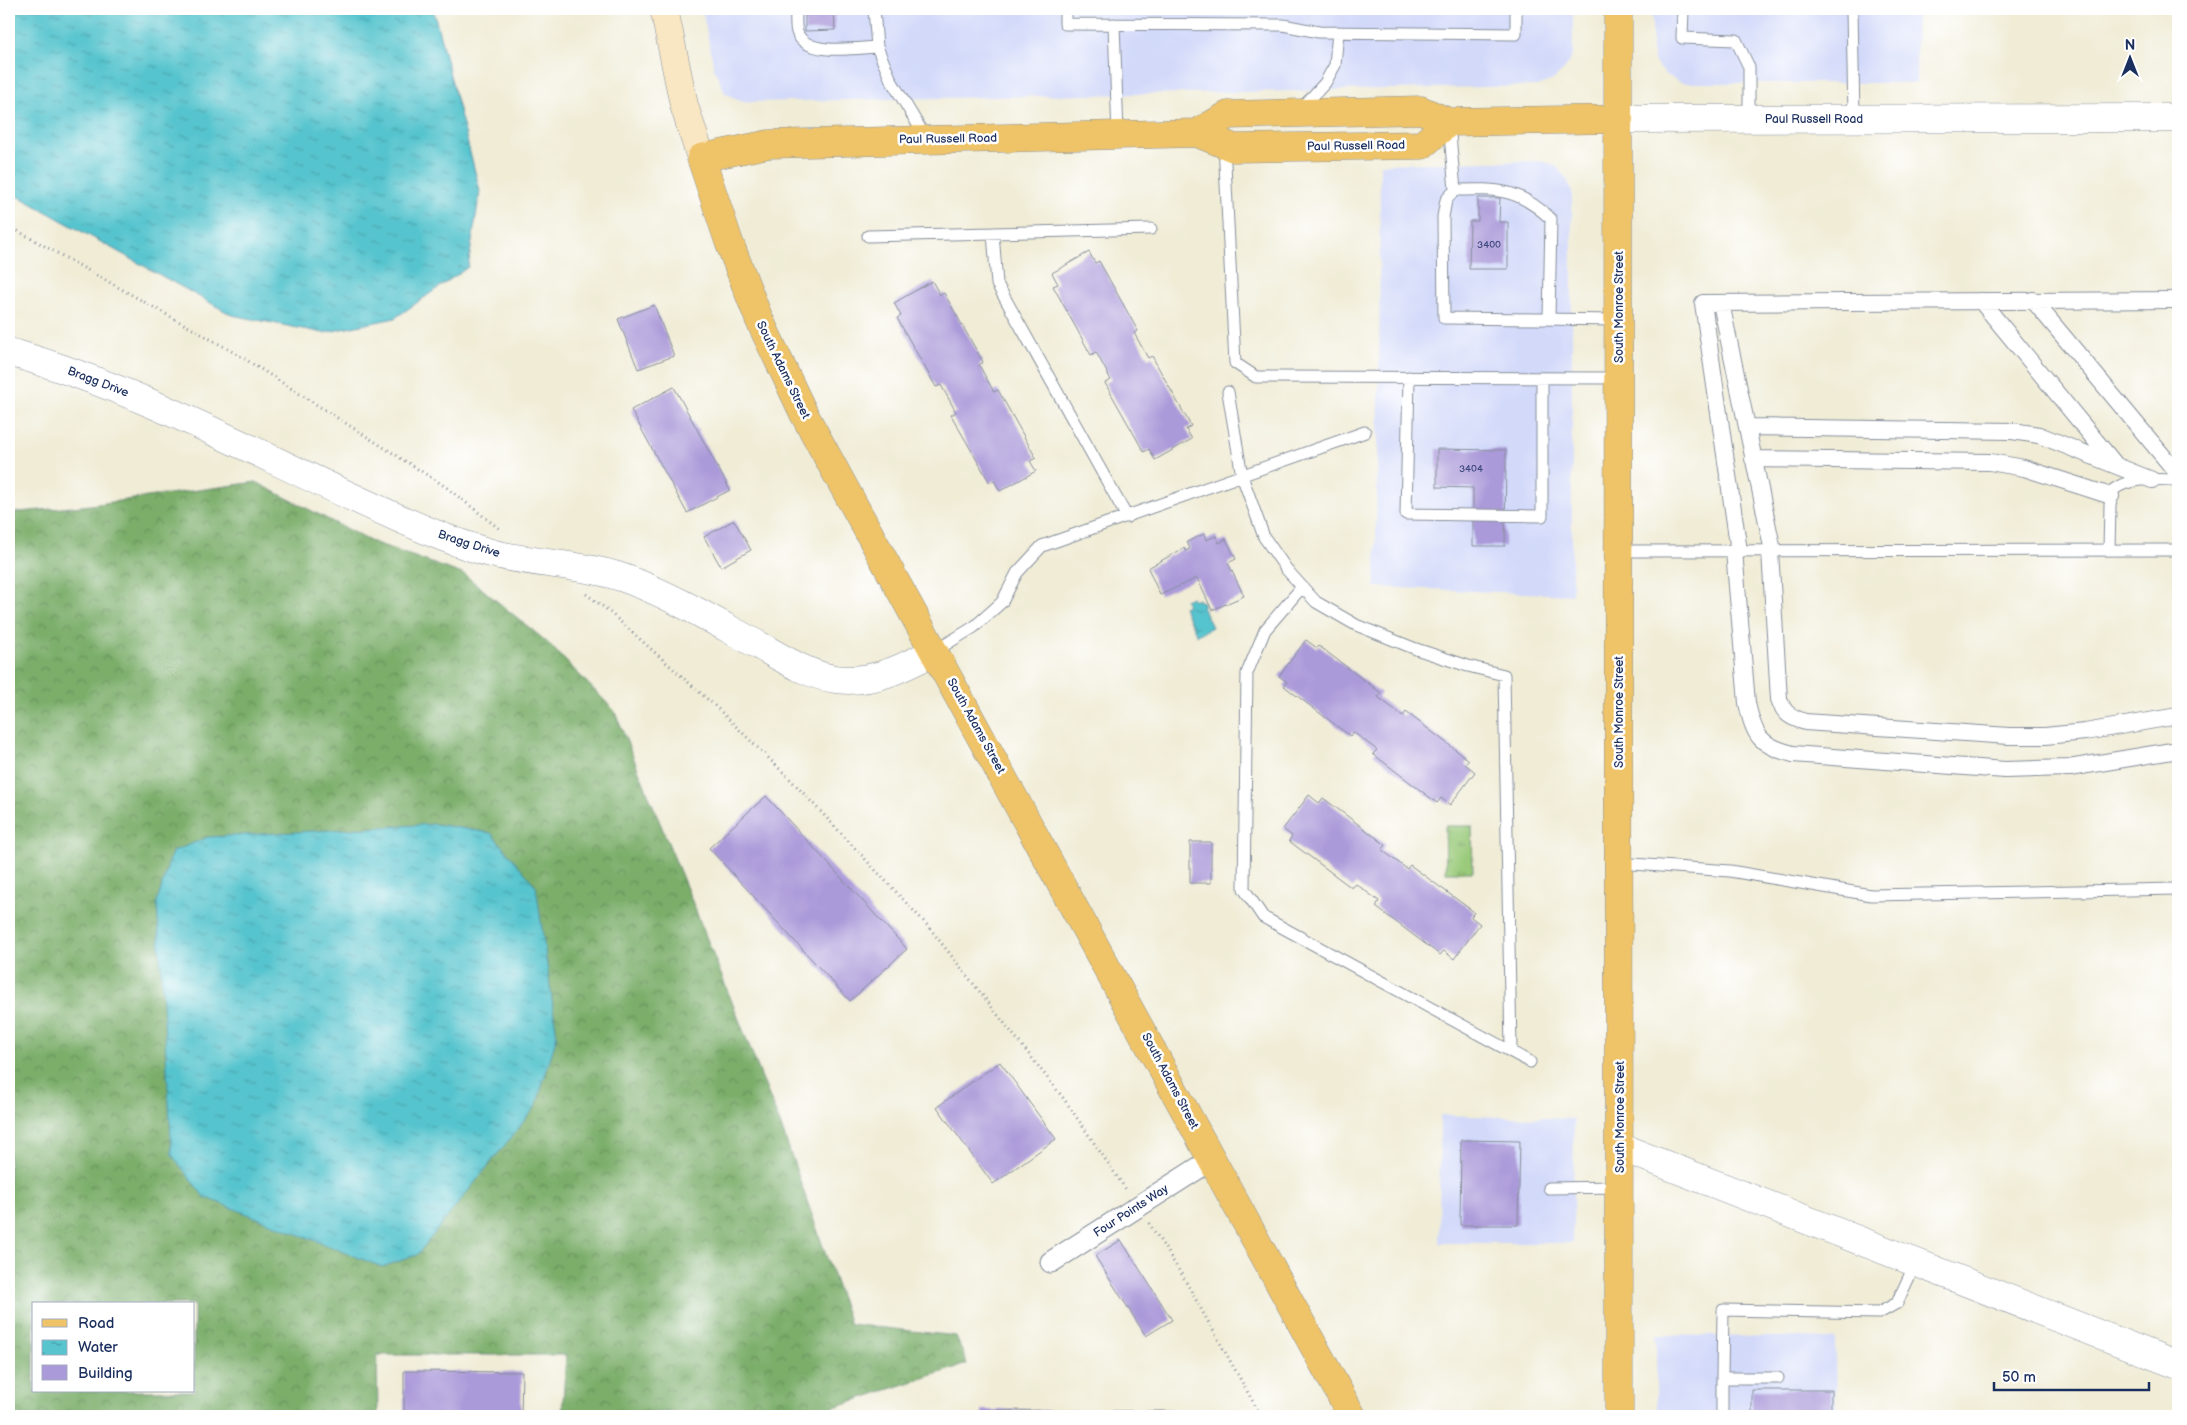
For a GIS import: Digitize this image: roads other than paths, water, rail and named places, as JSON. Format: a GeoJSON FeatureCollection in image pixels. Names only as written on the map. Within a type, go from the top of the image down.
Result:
{"type":"FeatureCollection","features":[{"type":"Feature","properties":{"kind":"main road","name":"South Adams Street"},"geometry":{"type":"LineString","coordinates":[[664,9],[684,105],[729,242],[759,319],[804,414],[1352,1416]]}},
{"type":"Feature","properties":{"kind":"main road","name":"South Monroe Street"},"geometry":{"type":"LineString","coordinates":[[1618,9],[1619,1416]]}},
{"type":"Feature","properties":{"kind":"main road","name":"Paul Russell Road"},"geometry":{"type":"LineString","coordinates":[[1197,133],[1228,115],[1421,110],[1449,122],[1619,120]]}},
{"type":"Feature","properties":{"kind":"main road","name":"Paul Russell Road"},"geometry":{"type":"LineString","coordinates":[[701,158],[769,144],[1197,133],[1234,148],[1422,144],[1449,122]]}},
{"type":"Feature","properties":{"kind":"street","name":"Paul Russell Road"},"geometry":{"type":"LineString","coordinates":[[1619,120],[2178,118]]}},
{"type":"Feature","properties":{"kind":"street"},"geometry":{"type":"LineString","coordinates":[[1981,300],[2116,466]]}},
{"type":"Feature","properties":{"kind":"street"},"geometry":{"type":"LineString","coordinates":[[2033,300],[2178,474]]}},
{"type":"Feature","properties":{"kind":"street"},"geometry":{"type":"LineString","coordinates":[[2178,300],[1702,303],[1736,551],[1747,703],[1752,724],[1761,739],[1773,749],[1793,754],[2004,770],[2069,768],[2178,750]]}},
{"type":"Feature","properties":{"kind":"street"},"geometry":{"type":"LineString","coordinates":[[1721,303],[1754,459],[1771,551],[1779,699],[1789,717],[1805,722],[2009,736],[2085,732],[2178,716]]}},
{"type":"Feature","properties":{"kind":"street","name":"Bragg Drive"},"geometry":{"type":"LineString","coordinates":[[11,358],[101,382],[226,436],[380,510],[460,544],[496,554],[592,571],[629,580],[664,594],[798,666],[822,676],[856,680],[877,677],[903,668],[935,651]]}},
{"type":"Feature","properties":{"kind":"street"},"geometry":{"type":"LineString","coordinates":[[1747,427],[2012,431],[2039,434],[2152,480]]}},
{"type":"Feature","properties":{"kind":"street"},"geometry":{"type":"LineString","coordinates":[[1754,459],[1990,462],[2024,468],[2112,496]]}},
{"type":"Feature","properties":{"kind":"street"},"geometry":{"type":"LineString","coordinates":[[1620,1147],[2178,1365]]}},
{"type":"Feature","properties":{"kind":"street","name":"Four Points Way"},"geometry":{"type":"LineString","coordinates":[[1051,1262],[1211,1160]]}},
{"type":"Feature","properties":{"kind":"lane"},"geometry":{"type":"LineString","coordinates":[[796,9],[797,33],[806,44],[821,49],[877,47]]}},
{"type":"Feature","properties":{"kind":"lane"},"geometry":{"type":"LineString","coordinates":[[874,9],[877,47],[891,80],[926,140]]}},
{"type":"Feature","properties":{"kind":"lane"},"geometry":{"type":"LineString","coordinates":[[1065,9],[1065,24],[1283,25],[1319,32],[1516,34],[1516,9]]}},
{"type":"Feature","properties":{"kind":"lane"},"geometry":{"type":"LineString","coordinates":[[1682,9],[1682,38],[1736,40],[1749,67],[1749,119]]}},
{"type":"Feature","properties":{"kind":"lane"},"geometry":{"type":"LineString","coordinates":[[1852,9],[1854,119]]}},
{"type":"Feature","properties":{"kind":"lane"},"geometry":{"type":"LineString","coordinates":[[1114,24],[1118,135]]}},
{"type":"Feature","properties":{"kind":"lane"},"geometry":{"type":"LineString","coordinates":[[1298,113],[1326,83],[1335,65],[1338,32]]}},
{"type":"Feature","properties":{"kind":"lane"},"geometry":{"type":"LineString","coordinates":[[1449,122],[1455,190]]}},
{"type":"Feature","properties":{"kind":"lane"},"geometry":{"type":"LineString","coordinates":[[1224,144],[1235,363],[1256,377],[1619,378]]}},
{"type":"Feature","properties":{"kind":"lane"},"geometry":{"type":"LineString","coordinates":[[1549,319],[1551,219],[1536,204],[1498,189],[1455,190],[1446,200],[1442,217],[1444,318],[1619,320]]}},
{"type":"Feature","properties":{"kind":"lane"},"geometry":{"type":"LineString","coordinates":[[868,236],[1151,229]]}},
{"type":"Feature","properties":{"kind":"lane"},"geometry":{"type":"LineString","coordinates":[[993,233],[997,284],[1127,517]]}},
{"type":"Feature","properties":{"kind":"lane"},"geometry":{"type":"LineString","coordinates":[[1409,377],[1406,514],[1542,516],[1542,378]]}},
{"type":"Feature","properties":{"kind":"lane"},"geometry":{"type":"LineString","coordinates":[[1228,392],[1242,476],[1264,537],[1287,570],[1316,602],[1356,625],[1416,649],[1468,666],[1504,675],[1511,1050]]}},
{"type":"Feature","properties":{"kind":"lane"},"geometry":{"type":"LineString","coordinates":[[935,651],[974,627],[1002,602],[1017,573],[1042,546],[1365,432]]}},
{"type":"Feature","properties":{"kind":"lane"},"geometry":{"type":"LineString","coordinates":[[2109,550],[2113,490],[2121,483],[2178,480]]}},
{"type":"Feature","properties":{"kind":"lane"},"geometry":{"type":"LineString","coordinates":[[1619,551],[2178,550]]}},
{"type":"Feature","properties":{"kind":"lane"},"geometry":{"type":"LineString","coordinates":[[1302,587],[1265,630],[1247,673],[1244,889],[1263,917],[1530,1062]]}},
{"type":"Feature","properties":{"kind":"lane"},"geometry":{"type":"LineString","coordinates":[[1620,863],[1730,871],[1871,895],[2178,889]]}},
{"type":"Feature","properties":{"kind":"lane"},"geometry":{"type":"LineString","coordinates":[[1549,1188],[1620,1187]]}},
{"type":"Feature","properties":{"kind":"lane"},"geometry":{"type":"LineString","coordinates":[[1722,1416],[1723,1310],[1880,1314],[1897,1304],[1916,1262]]}},
{"type":"Feature","properties":{"kind":"lane"},"geometry":{"type":"LineString","coordinates":[[1722,1378],[1778,1378]]}},
{"type":"Feature","properties":{"kind":"water"},"geometry":{"type":"Polygon","coordinates":[[[9,9],[433,9],[480,191],[468,267],[395,318],[323,333],[232,315],[9,191],[9,9]]]}},
{"type":"Feature","properties":{"kind":"water"},"geometry":{"type":"Polygon","coordinates":[[[1192,597],[1194,601],[1198,599],[1200,602],[1202,601],[1204,606],[1202,607],[1212,627],[1197,635],[1183,607],[1187,605],[1185,600],[1192,597]]]}},
{"type":"Feature","properties":{"kind":"water"},"geometry":{"type":"Polygon","coordinates":[[[435,824],[491,833],[536,886],[557,1036],[536,1106],[417,1255],[382,1267],[204,1197],[172,1155],[157,902],[172,852],[208,837],[435,824]]]}}]}
